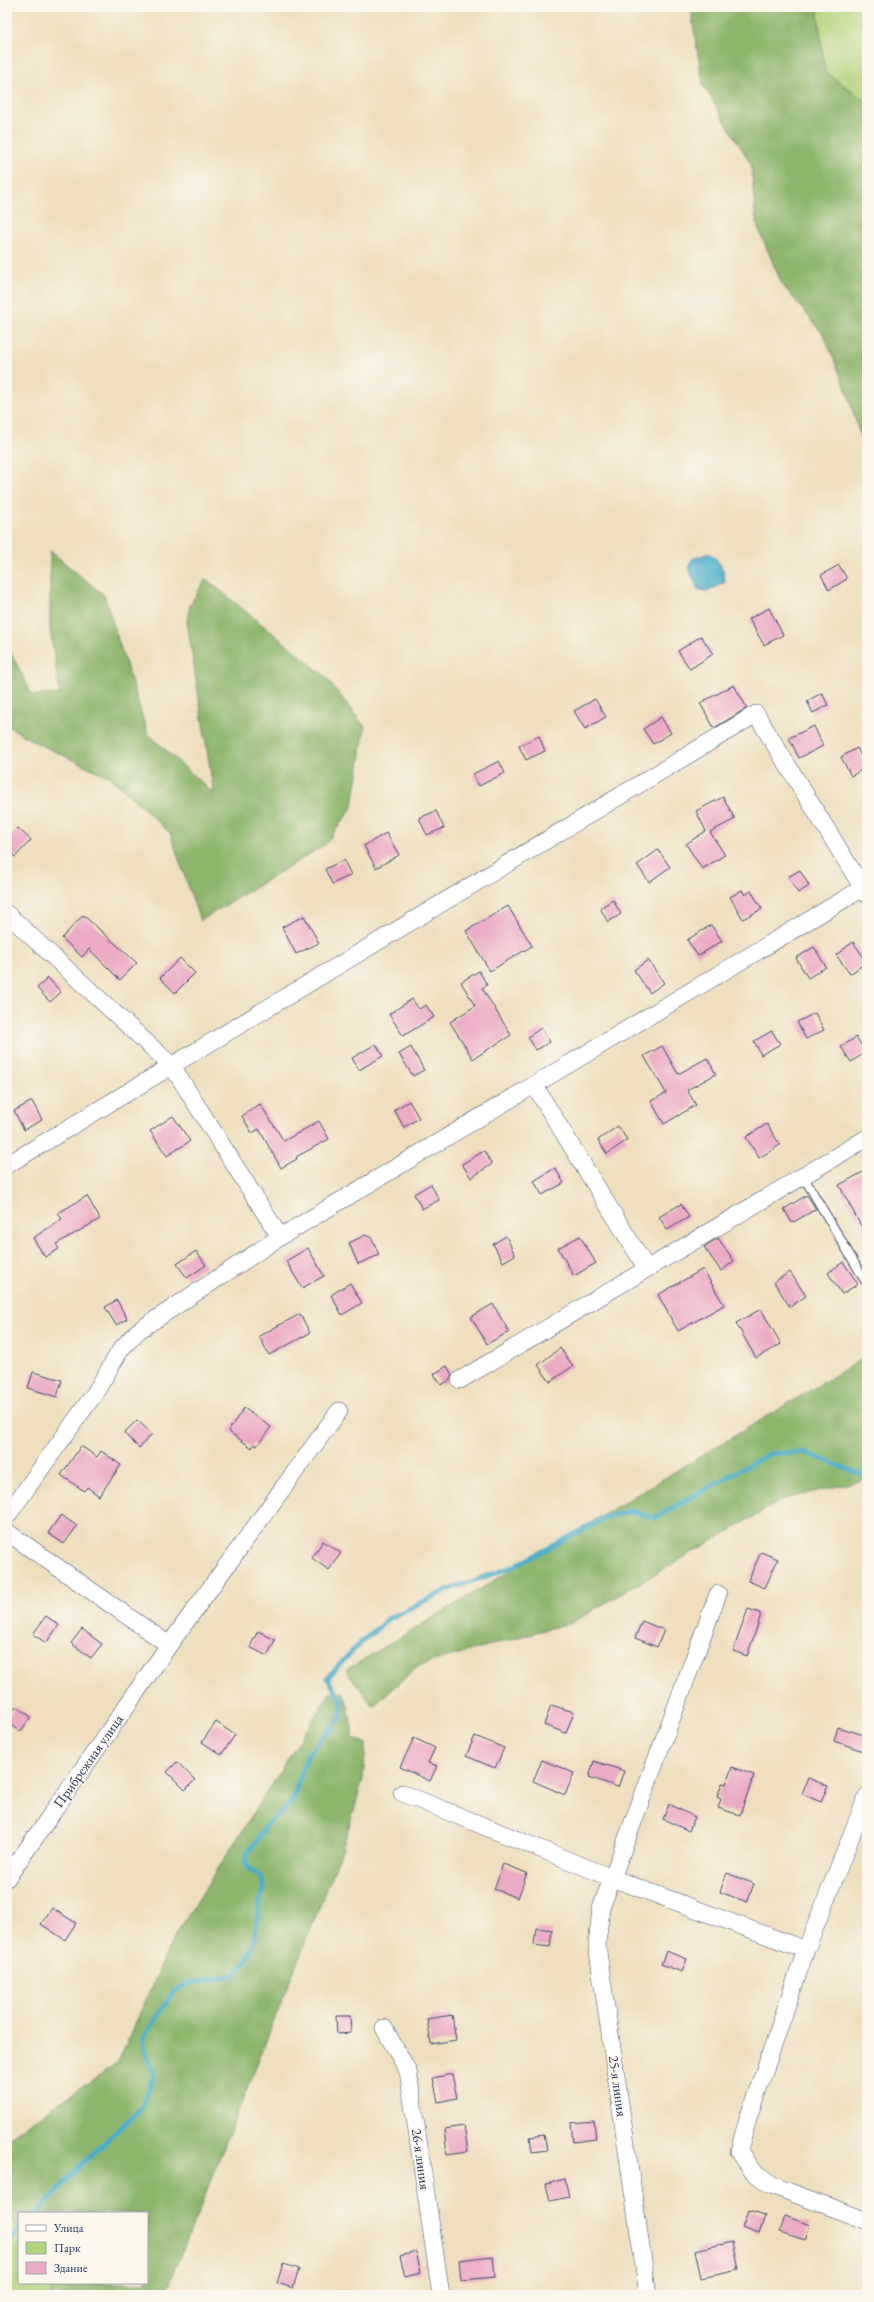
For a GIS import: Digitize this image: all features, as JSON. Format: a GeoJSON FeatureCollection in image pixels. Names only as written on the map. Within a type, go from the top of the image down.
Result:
{"type":"FeatureCollection","features":[{"type":"Feature","properties":{"kind":"street"},"geometry":{"type":"LineString","coordinates":[[7,1165],[756,714],[865,892],[534,1085],[280,1237],[138,1331],[121,1349],[95,1393],[7,1516]]}},
{"type":"Feature","properties":{"kind":"street"},"geometry":{"type":"LineString","coordinates":[[7,914],[172,1066],[280,1237]]}},
{"type":"Feature","properties":{"kind":"street"},"geometry":{"type":"LineString","coordinates":[[534,1085],[647,1269]]}},
{"type":"Feature","properties":{"kind":"street"},"geometry":{"type":"LineString","coordinates":[[460,1380],[867,1138]]}},
{"type":"Feature","properties":{"kind":"street","name":"Прибрежная улица"},"geometry":{"type":"LineString","coordinates":[[7,1878],[169,1644],[339,1412]]}},
{"type":"Feature","properties":{"kind":"street"},"geometry":{"type":"LineString","coordinates":[[7,1532],[169,1644]]}},
{"type":"Feature","properties":{"kind":"street","name":"25-я линия"},"geometry":{"type":"LineString","coordinates":[[648,2295],[598,1945],[601,1908],[718,1594]]}},
{"type":"Feature","properties":{"kind":"street"},"geometry":{"type":"LineString","coordinates":[[402,1793],[612,1878],[806,1950]]}},
{"type":"Feature","properties":{"kind":"street"},"geometry":{"type":"LineString","coordinates":[[867,1796],[806,1950],[748,2118],[739,2151],[752,2172],[771,2185],[867,2221]]}},
{"type":"Feature","properties":{"kind":"street","name":"26-я линия"},"geometry":{"type":"LineString","coordinates":[[384,2028],[408,2071],[441,2295]]}},
{"type":"Feature","properties":{"kind":"lane"},"geometry":{"type":"LineString","coordinates":[[803,1176],[867,1284]]}},
{"type":"Feature","properties":{"kind":"green space"},"geometry":{"type":"Polygon","coordinates":[[[693,7],[817,7],[825,72],[867,102],[867,460],[848,394],[824,335],[782,284],[756,223],[751,164],[703,85],[692,17],[693,7]]]}},
{"type":"Feature","properties":{"kind":"green space"},"geometry":{"type":"Polygon","coordinates":[[[817,7],[857,7],[867,45],[867,102],[825,72],[817,7]]]}},
{"type":"Feature","properties":{"kind":"green space"},"geometry":{"type":"Polygon","coordinates":[[[50,551],[104,595],[148,734],[214,794],[187,622],[190,605],[206,579],[324,675],[365,727],[353,806],[326,844],[200,921],[170,833],[110,777],[32,741],[7,725],[7,645],[32,695],[60,694],[50,631],[50,551]]]}},
{"type":"Feature","properties":{"kind":"green space"},"geometry":{"type":"Polygon","coordinates":[[[867,1356],[867,1479],[784,1499],[573,1622],[419,1665],[373,1706],[346,1670],[867,1356]]]}},
{"type":"Feature","properties":{"kind":"green space"},"geometry":{"type":"Polygon","coordinates":[[[343,1692],[348,1705],[354,1739],[366,1743],[363,1779],[342,1850],[165,2295],[51,2295],[52,2284],[148,2284],[148,2212],[18,2212],[18,2227],[7,2216],[7,2139],[118,2062],[173,1939],[330,1693],[343,1692]]]}},
{"type":"Feature","properties":{"kind":"green space"},"geometry":{"type":"Polygon","coordinates":[[[7,2216],[18,2227],[18,2284],[52,2284],[51,2295],[7,2295],[7,2216]]]}},
{"type":"Feature","properties":{"kind":"water"},"geometry":{"type":"Polygon","coordinates":[[[709,553],[720,565],[724,574],[725,582],[707,592],[698,589],[688,568],[692,559],[709,553]]]}},
{"type":"Feature","properties":{"kind":"building"},"geometry":{"type":"Polygon","coordinates":[[[839,565],[847,579],[829,590],[821,575],[839,565]]]}},
{"type":"Feature","properties":{"kind":"building"},"geometry":{"type":"Polygon","coordinates":[[[769,608],[783,635],[764,645],[749,619],[769,608]]]}},
{"type":"Feature","properties":{"kind":"building"},"geometry":{"type":"Polygon","coordinates":[[[701,636],[713,654],[690,669],[678,651],[701,636]]]}},
{"type":"Feature","properties":{"kind":"building"},"geometry":{"type":"Polygon","coordinates":[[[734,685],[747,708],[714,728],[700,703],[734,685]]]}},
{"type":"Feature","properties":{"kind":"building"},"geometry":{"type":"Polygon","coordinates":[[[822,693],[828,705],[813,713],[807,701],[822,693]]]}},
{"type":"Feature","properties":{"kind":"building"},"geometry":{"type":"Polygon","coordinates":[[[595,699],[606,717],[585,729],[574,711],[595,699]]]}},
{"type":"Feature","properties":{"kind":"building"},"geometry":{"type":"Polygon","coordinates":[[[661,717],[671,733],[653,744],[643,729],[661,717]]]}},
{"type":"Feature","properties":{"kind":"building"},"geometry":{"type":"Polygon","coordinates":[[[814,726],[823,746],[799,758],[789,738],[814,726]]]}},
{"type":"Feature","properties":{"kind":"building"},"geometry":{"type":"Polygon","coordinates":[[[539,736],[545,751],[526,760],[519,746],[539,736]]]}},
{"type":"Feature","properties":{"kind":"building"},"geometry":{"type":"Polygon","coordinates":[[[857,748],[867,767],[851,776],[841,757],[857,748]]]}},
{"type":"Feature","properties":{"kind":"building"},"geometry":{"type":"Polygon","coordinates":[[[499,761],[505,773],[479,786],[473,774],[499,761]]]}},
{"type":"Feature","properties":{"kind":"building"},"geometry":{"type":"Polygon","coordinates":[[[723,797],[735,819],[710,832],[725,855],[702,869],[686,844],[706,831],[696,811],[723,797]]]}},
{"type":"Feature","properties":{"kind":"building"},"geometry":{"type":"Polygon","coordinates":[[[436,811],[444,828],[427,835],[419,818],[436,811]]]}},
{"type":"Feature","properties":{"kind":"building"},"geometry":{"type":"Polygon","coordinates":[[[18,828],[31,840],[15,857],[7,849],[7,839],[18,828]]]}},
{"type":"Feature","properties":{"kind":"building"},"geometry":{"type":"Polygon","coordinates":[[[386,833],[399,855],[376,868],[364,846],[386,833]]]}},
{"type":"Feature","properties":{"kind":"building"},"geometry":{"type":"Polygon","coordinates":[[[658,850],[670,867],[649,882],[637,865],[658,850]]]}},
{"type":"Feature","properties":{"kind":"building"},"geometry":{"type":"Polygon","coordinates":[[[344,860],[351,875],[332,884],[325,869],[344,860]]]}},
{"type":"Feature","properties":{"kind":"building"},"geometry":{"type":"Polygon","coordinates":[[[800,870],[809,886],[798,893],[788,877],[800,870]]]}},
{"type":"Feature","properties":{"kind":"building"},"geometry":{"type":"Polygon","coordinates":[[[742,890],[745,895],[751,891],[762,909],[743,919],[730,897],[742,890]]]}},
{"type":"Feature","properties":{"kind":"building"},"geometry":{"type":"Polygon","coordinates":[[[613,900],[621,914],[608,922],[600,908],[613,900]]]}},
{"type":"Feature","properties":{"kind":"building"},"geometry":{"type":"Polygon","coordinates":[[[508,906],[532,946],[490,971],[466,931],[508,906]]]}},
{"type":"Feature","properties":{"kind":"building"},"geometry":{"type":"Polygon","coordinates":[[[83,915],[137,963],[120,980],[89,949],[82,957],[62,938],[83,915]]]}},
{"type":"Feature","properties":{"kind":"building"},"geometry":{"type":"Polygon","coordinates":[[[304,916],[319,943],[296,954],[282,927],[304,916]]]}},
{"type":"Feature","properties":{"kind":"building"},"geometry":{"type":"Polygon","coordinates":[[[711,925],[722,941],[698,956],[687,940],[711,925]]]}},
{"type":"Feature","properties":{"kind":"building"},"geometry":{"type":"Polygon","coordinates":[[[853,942],[867,962],[850,974],[836,955],[853,942]]]}},
{"type":"Feature","properties":{"kind":"building"},"geometry":{"type":"Polygon","coordinates":[[[814,947],[826,967],[808,978],[796,958],[814,947]]]}},
{"type":"Feature","properties":{"kind":"building"},"geometry":{"type":"Polygon","coordinates":[[[180,958],[195,973],[175,993],[160,978],[180,958]]]}},
{"type":"Feature","properties":{"kind":"building"},"geometry":{"type":"Polygon","coordinates":[[[648,960],[664,983],[650,993],[634,970],[648,960]]]}},
{"type":"Feature","properties":{"kind":"building"},"geometry":{"type":"Polygon","coordinates":[[[479,971],[487,985],[482,988],[511,1035],[473,1059],[450,1022],[475,1006],[461,982],[479,971]]]}},
{"type":"Feature","properties":{"kind":"building"},"geometry":{"type":"Polygon","coordinates":[[[48,978],[61,992],[50,1002],[37,988],[48,978]]]}},
{"type":"Feature","properties":{"kind":"building"},"geometry":{"type":"Polygon","coordinates":[[[412,999],[419,1009],[426,1005],[434,1017],[403,1036],[389,1014],[412,999]]]}},
{"type":"Feature","properties":{"kind":"building"},"geometry":{"type":"Polygon","coordinates":[[[815,1013],[824,1030],[806,1039],[797,1022],[815,1013]]]}},
{"type":"Feature","properties":{"kind":"building"},"geometry":{"type":"Polygon","coordinates":[[[541,1028],[550,1042],[536,1050],[528,1037],[541,1028]]]}},
{"type":"Feature","properties":{"kind":"building"},"geometry":{"type":"Polygon","coordinates":[[[772,1031],[780,1044],[761,1055],[754,1041],[772,1031]]]}},
{"type":"Feature","properties":{"kind":"building"},"geometry":{"type":"Polygon","coordinates":[[[856,1037],[866,1052],[851,1062],[841,1047],[856,1037]]]}},
{"type":"Feature","properties":{"kind":"building"},"geometry":{"type":"Polygon","coordinates":[[[376,1044],[383,1056],[359,1070],[352,1058],[376,1044]]]}},
{"type":"Feature","properties":{"kind":"building"},"geometry":{"type":"Polygon","coordinates":[[[662,1046],[678,1074],[707,1058],[716,1074],[687,1090],[696,1105],[664,1124],[651,1101],[666,1093],[644,1056],[662,1046]]]}},
{"type":"Feature","properties":{"kind":"building"},"geometry":{"type":"Polygon","coordinates":[[[411,1047],[424,1070],[413,1076],[399,1054],[411,1047]]]}},
{"type":"Feature","properties":{"kind":"building"},"geometry":{"type":"Polygon","coordinates":[[[32,1101],[42,1120],[24,1130],[14,1111],[32,1101]]]}},
{"type":"Feature","properties":{"kind":"building"},"geometry":{"type":"Polygon","coordinates":[[[409,1101],[419,1118],[404,1127],[394,1110],[409,1101]]]}},
{"type":"Feature","properties":{"kind":"building"},"geometry":{"type":"Polygon","coordinates":[[[260,1104],[284,1141],[319,1121],[329,1139],[296,1157],[297,1159],[281,1168],[259,1129],[252,1133],[242,1116],[260,1104]]]}},
{"type":"Feature","properties":{"kind":"building"},"geometry":{"type":"Polygon","coordinates":[[[173,1116],[190,1141],[167,1156],[150,1131],[173,1116]]]}},
{"type":"Feature","properties":{"kind":"building"},"geometry":{"type":"Polygon","coordinates":[[[767,1124],[780,1145],[759,1158],[746,1137],[767,1124]]]}},
{"type":"Feature","properties":{"kind":"building"},"geometry":{"type":"Polygon","coordinates":[[[618,1126],[627,1140],[607,1154],[598,1140],[618,1126]]]}},
{"type":"Feature","properties":{"kind":"building"},"geometry":{"type":"Polygon","coordinates":[[[484,1151],[492,1164],[471,1178],[462,1164],[484,1151]]]}},
{"type":"Feature","properties":{"kind":"building"},"geometry":{"type":"Polygon","coordinates":[[[555,1168],[564,1183],[542,1195],[534,1181],[555,1168]]]}},
{"type":"Feature","properties":{"kind":"building"},"geometry":{"type":"Polygon","coordinates":[[[867,1170],[867,1237],[839,1185],[867,1170]]]}},
{"type":"Feature","properties":{"kind":"building"},"geometry":{"type":"Polygon","coordinates":[[[431,1184],[439,1200],[422,1209],[414,1194],[431,1184]]]}},
{"type":"Feature","properties":{"kind":"building"},"geometry":{"type":"Polygon","coordinates":[[[807,1195],[816,1209],[792,1223],[784,1209],[807,1195]]]}},
{"type":"Feature","properties":{"kind":"building"},"geometry":{"type":"Polygon","coordinates":[[[87,1196],[100,1219],[56,1244],[59,1249],[45,1257],[33,1238],[62,1219],[58,1213],[87,1196]]]}},
{"type":"Feature","properties":{"kind":"building"},"geometry":{"type":"Polygon","coordinates":[[[681,1204],[689,1217],[667,1230],[659,1217],[681,1204]]]}},
{"type":"Feature","properties":{"kind":"building"},"geometry":{"type":"Polygon","coordinates":[[[365,1235],[372,1238],[379,1255],[358,1264],[349,1243],[365,1235]]]}},
{"type":"Feature","properties":{"kind":"building"},"geometry":{"type":"Polygon","coordinates":[[[506,1236],[515,1255],[503,1262],[493,1244],[506,1236]]]}},
{"type":"Feature","properties":{"kind":"building"},"geometry":{"type":"Polygon","coordinates":[[[580,1236],[596,1263],[574,1276],[558,1248],[580,1236]]]}},
{"type":"Feature","properties":{"kind":"building"},"geometry":{"type":"Polygon","coordinates":[[[718,1238],[734,1261],[721,1271],[704,1247],[718,1238]]]}},
{"type":"Feature","properties":{"kind":"building"},"geometry":{"type":"Polygon","coordinates":[[[308,1248],[324,1276],[302,1288],[286,1261],[308,1248]]]}},
{"type":"Feature","properties":{"kind":"building"},"geometry":{"type":"Polygon","coordinates":[[[196,1251],[206,1265],[187,1278],[177,1264],[196,1251]]]}},
{"type":"Feature","properties":{"kind":"building"},"geometry":{"type":"Polygon","coordinates":[[[843,1262],[858,1284],[842,1294],[828,1273],[843,1262]]]}},
{"type":"Feature","properties":{"kind":"building"},"geometry":{"type":"Polygon","coordinates":[[[703,1269],[724,1305],[678,1331],[658,1295],[703,1269]]]}},
{"type":"Feature","properties":{"kind":"building"},"geometry":{"type":"Polygon","coordinates":[[[790,1272],[806,1296],[790,1307],[774,1282],[790,1272]]]}},
{"type":"Feature","properties":{"kind":"building"},"geometry":{"type":"Polygon","coordinates":[[[350,1283],[362,1303],[342,1315],[331,1295],[350,1283]]]}},
{"type":"Feature","properties":{"kind":"building"},"geometry":{"type":"Polygon","coordinates":[[[117,1300],[127,1319],[116,1325],[105,1307],[117,1300]]]}},
{"type":"Feature","properties":{"kind":"building"},"geometry":{"type":"Polygon","coordinates":[[[493,1304],[509,1332],[487,1344],[471,1317],[493,1304]]]}},
{"type":"Feature","properties":{"kind":"building"},"geometry":{"type":"Polygon","coordinates":[[[761,1309],[781,1344],[756,1358],[736,1323],[761,1309]]]}},
{"type":"Feature","properties":{"kind":"building"},"geometry":{"type":"Polygon","coordinates":[[[300,1314],[310,1333],[269,1355],[259,1336],[300,1314]]]}},
{"type":"Feature","properties":{"kind":"building"},"geometry":{"type":"Polygon","coordinates":[[[560,1348],[573,1366],[550,1382],[538,1365],[560,1348]]]}},
{"type":"Feature","properties":{"kind":"building"},"geometry":{"type":"Polygon","coordinates":[[[447,1366],[452,1375],[450,1380],[441,1385],[434,1374],[447,1366]]]}},
{"type":"Feature","properties":{"kind":"building"},"geometry":{"type":"Polygon","coordinates":[[[33,1372],[62,1380],[57,1397],[28,1388],[33,1372]]]}},
{"type":"Feature","properties":{"kind":"building"},"geometry":{"type":"Polygon","coordinates":[[[244,1408],[271,1427],[257,1446],[254,1444],[252,1448],[228,1431],[244,1408]]]}},
{"type":"Feature","properties":{"kind":"building"},"geometry":{"type":"Polygon","coordinates":[[[137,1420],[152,1434],[139,1448],[124,1433],[137,1420]]]}},
{"type":"Feature","properties":{"kind":"building"},"geometry":{"type":"Polygon","coordinates":[[[81,1446],[97,1457],[101,1451],[121,1465],[99,1496],[87,1487],[84,1491],[61,1475],[81,1446]]]}},
{"type":"Feature","properties":{"kind":"building"},"geometry":{"type":"Polygon","coordinates":[[[61,1515],[77,1526],[64,1544],[48,1533],[61,1515]]]}},
{"type":"Feature","properties":{"kind":"building"},"geometry":{"type":"Polygon","coordinates":[[[323,1541],[341,1553],[329,1570],[312,1558],[323,1541]]]}},
{"type":"Feature","properties":{"kind":"building"},"geometry":{"type":"Polygon","coordinates":[[[761,1552],[778,1559],[765,1588],[748,1581],[761,1552]]]}},
{"type":"Feature","properties":{"kind":"building"},"geometry":{"type":"Polygon","coordinates":[[[748,1609],[760,1613],[760,1618],[747,1656],[733,1651],[748,1609]]]}},
{"type":"Feature","properties":{"kind":"building"},"geometry":{"type":"Polygon","coordinates":[[[46,1616],[59,1625],[46,1643],[33,1634],[46,1616]]]}},
{"type":"Feature","properties":{"kind":"building"},"geometry":{"type":"Polygon","coordinates":[[[642,1621],[664,1630],[657,1647],[635,1638],[642,1621]]]}},
{"type":"Feature","properties":{"kind":"building"},"geometry":{"type":"Polygon","coordinates":[[[82,1629],[102,1644],[91,1658],[71,1643],[82,1629]]]}},
{"type":"Feature","properties":{"kind":"building"},"geometry":{"type":"Polygon","coordinates":[[[258,1631],[275,1640],[267,1656],[250,1647],[258,1631]]]}},
{"type":"Feature","properties":{"kind":"building"},"geometry":{"type":"Polygon","coordinates":[[[551,1705],[574,1712],[566,1733],[544,1725],[551,1705]]]}},
{"type":"Feature","properties":{"kind":"building"},"geometry":{"type":"Polygon","coordinates":[[[16,1706],[31,1717],[20,1732],[7,1722],[7,1719],[16,1706]]]}},
{"type":"Feature","properties":{"kind":"building"},"geometry":{"type":"Polygon","coordinates":[[[216,1722],[235,1735],[221,1755],[202,1742],[216,1722]]]}},
{"type":"Feature","properties":{"kind":"building"},"geometry":{"type":"Polygon","coordinates":[[[838,1727],[867,1736],[863,1751],[834,1741],[838,1727]]]}},
{"type":"Feature","properties":{"kind":"building"},"geometry":{"type":"Polygon","coordinates":[[[475,1736],[504,1748],[495,1768],[466,1756],[475,1736]]]}},
{"type":"Feature","properties":{"kind":"building"},"geometry":{"type":"Polygon","coordinates":[[[414,1738],[435,1748],[428,1763],[437,1766],[430,1781],[400,1767],[414,1738]]]}},
{"type":"Feature","properties":{"kind":"building"},"geometry":{"type":"Polygon","coordinates":[[[542,1760],[574,1773],[565,1795],[533,1781],[542,1760]]]}},
{"type":"Feature","properties":{"kind":"building"},"geometry":{"type":"Polygon","coordinates":[[[594,1761],[624,1771],[618,1787],[589,1777],[594,1761]]]}},
{"type":"Feature","properties":{"kind":"building"},"geometry":{"type":"Polygon","coordinates":[[[177,1762],[195,1780],[185,1790],[167,1772],[177,1762]]]}},
{"type":"Feature","properties":{"kind":"building"},"geometry":{"type":"Polygon","coordinates":[[[732,1767],[754,1775],[740,1815],[718,1808],[721,1799],[717,1797],[722,1783],[726,1784],[732,1767]]]}},
{"type":"Feature","properties":{"kind":"building"},"geometry":{"type":"Polygon","coordinates":[[[808,1778],[828,1786],[821,1802],[802,1794],[808,1778]]]}},
{"type":"Feature","properties":{"kind":"building"},"geometry":{"type":"Polygon","coordinates":[[[669,1804],[695,1817],[689,1831],[663,1819],[669,1804]]]}},
{"type":"Feature","properties":{"kind":"building"},"geometry":{"type":"Polygon","coordinates":[[[503,1864],[527,1873],[518,1898],[494,1889],[503,1864]]]}},
{"type":"Feature","properties":{"kind":"building"},"geometry":{"type":"Polygon","coordinates":[[[727,1873],[754,1884],[747,1902],[720,1892],[727,1873]]]}},
{"type":"Feature","properties":{"kind":"building"},"geometry":{"type":"Polygon","coordinates":[[[52,1908],[76,1923],[65,1940],[41,1924],[52,1908]]]}},
{"type":"Feature","properties":{"kind":"building"},"geometry":{"type":"Polygon","coordinates":[[[536,1928],[552,1930],[550,1947],[534,1945],[536,1928]]]}},
{"type":"Feature","properties":{"kind":"building"},"geometry":{"type":"Polygon","coordinates":[[[666,1951],[687,1959],[682,1972],[661,1964],[666,1951]]]}},
{"type":"Feature","properties":{"kind":"building"},"geometry":{"type":"Polygon","coordinates":[[[452,2015],[456,2040],[431,2044],[427,2019],[452,2015]]]}},
{"type":"Feature","properties":{"kind":"building"},"geometry":{"type":"Polygon","coordinates":[[[336,2016],[350,2016],[351,2033],[337,2034],[336,2016]]]}},
{"type":"Feature","properties":{"kind":"building"},"geometry":{"type":"Polygon","coordinates":[[[452,2074],[457,2098],[438,2102],[433,2078],[452,2074]]]}},
{"type":"Feature","properties":{"kind":"building"},"geometry":{"type":"Polygon","coordinates":[[[594,2121],[596,2139],[573,2142],[571,2123],[594,2121]]]}},
{"type":"Feature","properties":{"kind":"building"},"geometry":{"type":"Polygon","coordinates":[[[464,2126],[468,2151],[447,2154],[444,2129],[464,2126]]]}},
{"type":"Feature","properties":{"kind":"building"},"geometry":{"type":"Polygon","coordinates":[[[544,2135],[547,2150],[532,2152],[530,2137],[544,2135]]]}},
{"type":"Feature","properties":{"kind":"building"},"geometry":{"type":"Polygon","coordinates":[[[565,2179],[569,2197],[550,2201],[546,2184],[565,2179]]]}},
{"type":"Feature","properties":{"kind":"building"},"geometry":{"type":"Polygon","coordinates":[[[748,2211],[765,2216],[759,2233],[742,2227],[748,2211]]]}},
{"type":"Feature","properties":{"kind":"building"},"geometry":{"type":"Polygon","coordinates":[[[785,2216],[810,2225],[805,2240],[780,2232],[785,2216]]]}},
{"type":"Feature","properties":{"kind":"building"},"geometry":{"type":"Polygon","coordinates":[[[733,2242],[739,2270],[701,2278],[695,2250],[733,2242]]]}},
{"type":"Feature","properties":{"kind":"building"},"geometry":{"type":"Polygon","coordinates":[[[416,2252],[421,2273],[405,2277],[400,2256],[416,2252]]]}},
{"type":"Feature","properties":{"kind":"building"},"geometry":{"type":"Polygon","coordinates":[[[493,2256],[495,2277],[461,2280],[459,2260],[493,2256]]]}},
{"type":"Feature","properties":{"kind":"building"},"geometry":{"type":"Polygon","coordinates":[[[283,2264],[299,2269],[293,2288],[277,2283],[283,2264]]]}},
{"type":"Feature","properties":{"kind":"waterway"},"geometry":{"type":"LineString","coordinates":[[38,2212],[83,2163],[142,2107],[154,2075],[142,2040],[174,1991],[186,1984],[234,1975],[246,1961],[253,1946],[260,1901],[264,1890],[261,1877],[251,1870],[245,1862],[248,1851],[257,1841],[267,1824],[291,1803],[308,1754],[340,1719],[342,1701],[327,1678],[358,1645],[388,1619],[447,1590],[515,1566],[607,1517],[631,1511],[654,1518],[769,1454],[803,1452],[860,1474],[867,1475]]}},
{"type":"Feature","properties":{"kind":"waterway"},"geometry":{"type":"LineString","coordinates":[[7,2244],[18,2231]]}}]}
